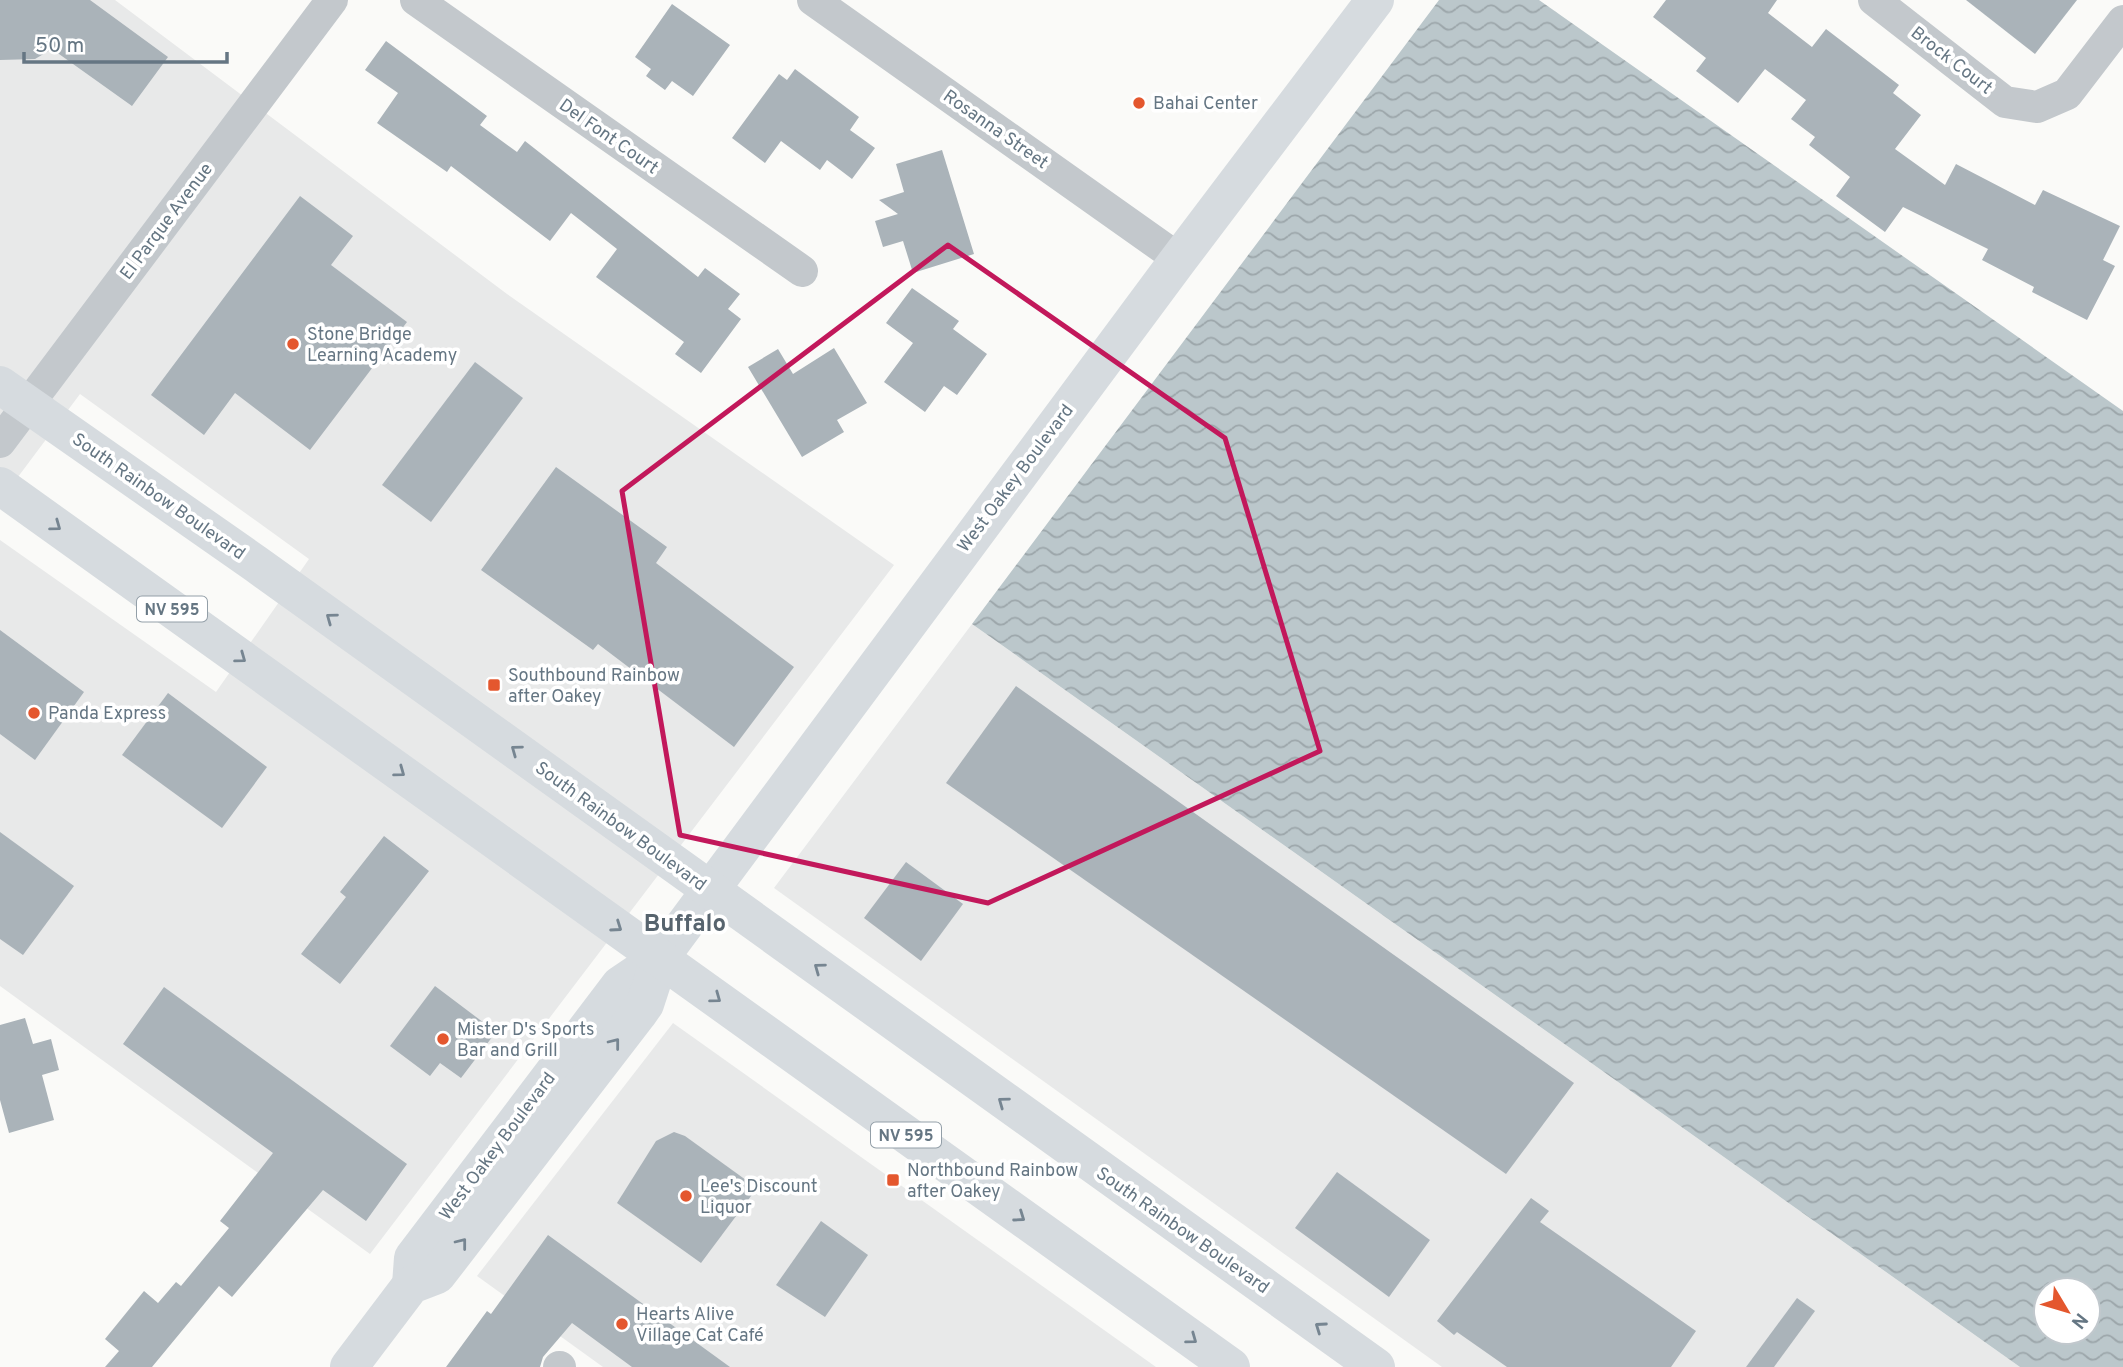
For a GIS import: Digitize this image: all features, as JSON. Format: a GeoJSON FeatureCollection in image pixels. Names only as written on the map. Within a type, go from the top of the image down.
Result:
{"type":"FeatureCollection","features":[{"type":"Feature","properties":{"kind":"main road","name":"West Oakey Boulevard"},"geometry":{"type":"LineString","coordinates":[[349,1367],[411,1285],[437,1275],[630,1025],[645,1004],[660,958],[1179,259],[1375,0]]}},
{"type":"Feature","properties":{"kind":"main road","name":"South Rainbow Boulevard"},"geometry":{"type":"LineString","coordinates":[[14,395],[711,890],[1372,1366]]}},
{"type":"Feature","properties":{"kind":"main road","name":"NV 595"},"geometry":{"type":"LineString","coordinates":[[0,486],[1231,1367]]}},
{"type":"Feature","properties":{"kind":"street","name":"El Parque Avenue"},"geometry":{"type":"LineString","coordinates":[[0,442],[14,395],[332,0]]}},
{"type":"Feature","properties":{"kind":"street","name":"Del Font Court"},"geometry":{"type":"LineString","coordinates":[[416,0],[802,271]]}},
{"type":"Feature","properties":{"kind":"street","name":"Rosanna Street"},"geometry":{"type":"LineString","coordinates":[[813,0],[1179,259]]}},
{"type":"Feature","properties":{"kind":"street","name":"Brock Court"},"geometry":{"type":"LineString","coordinates":[[1874,0],[2005,102],[2038,107],[2067,94],[2123,21]]}},
{"type":"Feature","properties":{"kind":"highlighted area"},"geometry":{"type":"Polygon","coordinates":[[[948,245],[1225,438],[1320,751],[988,903],[680,835],[622,491],[948,245]]]}},
{"type":"Feature","properties":{"kind":"shaded area"},"geometry":{"type":"Polygon","coordinates":[[[0,0],[115,0],[507,294],[894,565],[370,1254],[0,986],[0,540],[216,692],[309,559],[80,394],[0,501],[0,0]]]}},
{"type":"Feature","properties":{"kind":"shaded area"},"geometry":{"type":"Polygon","coordinates":[[[972,624],[2020,1367],[1442,1367],[774,888],[972,624]]]}},
{"type":"Feature","properties":{"kind":"shaded area"},"geometry":{"type":"Polygon","coordinates":[[[673,1023],[1156,1367],[603,1367],[477,1276],[673,1023]]]}},
{"type":"Feature","properties":{"kind":"water"},"geometry":{"type":"Polygon","coordinates":[[[1439,0],[1539,0],[2123,411],[2123,1367],[2020,1367],[972,624],[1439,0]]]}},
{"type":"Feature","properties":{"kind":"building"},"geometry":{"type":"Polygon","coordinates":[[[0,0],[90,0],[168,57],[132,106],[52,49],[35,59],[0,60],[0,0]]]}},
{"type":"Feature","properties":{"kind":"building"},"geometry":{"type":"Polygon","coordinates":[[[1666,0],[1777,0],[1768,13],[1812,47],[1826,29],[1899,85],[1893,93],[1921,115],[1895,149],[1945,185],[1956,164],[2035,205],[2043,190],[2120,226],[2103,260],[2115,266],[2087,320],[2032,292],[2034,287],[1982,260],[1988,249],[1903,207],[1885,232],[1836,196],[1850,177],[1809,145],[1815,137],[1791,119],[1806,100],[1765,69],[1738,103],[1696,71],[1706,58],[1653,17],[1666,0]]]}},
{"type":"Feature","properties":{"kind":"building"},"geometry":{"type":"Polygon","coordinates":[[[1966,0],[2077,0],[2035,54],[1966,0]]]}},
{"type":"Feature","properties":{"kind":"building"},"geometry":{"type":"Polygon","coordinates":[[[672,4],[730,45],[693,96],[672,81],[665,90],[646,76],[651,69],[635,57],[672,4]]]}},
{"type":"Feature","properties":{"kind":"building"},"geometry":{"type":"Polygon","coordinates":[[[386,41],[487,116],[480,125],[517,152],[525,141],[698,277],[705,268],[740,294],[728,309],[741,319],[701,373],[675,354],[684,342],[596,277],[617,249],[571,213],[550,241],[451,166],[447,172],[377,123],[398,93],[365,70],[386,41]]]}},
{"type":"Feature","properties":{"kind":"building"},"geometry":{"type":"Polygon","coordinates":[[[795,69],[859,117],[850,130],[875,148],[852,179],[827,160],[820,170],[781,141],[765,163],[732,138],[779,74],[787,80],[795,69]]]}},
{"type":"Feature","properties":{"kind":"building"},"geometry":{"type":"Polygon","coordinates":[[[942,150],[974,254],[913,273],[903,241],[883,247],[875,221],[898,214],[879,200],[904,192],[896,164],[942,150]]]}},
{"type":"Feature","properties":{"kind":"building"},"geometry":{"type":"Polygon","coordinates":[[[300,196],[353,236],[331,265],[407,322],[310,450],[235,393],[204,435],[151,395],[300,196]]]}},
{"type":"Feature","properties":{"kind":"building"},"geometry":{"type":"Polygon","coordinates":[[[912,288],[959,321],[953,329],[987,354],[957,395],[944,386],[925,412],[884,382],[913,343],[886,323],[912,288]]]}},
{"type":"Feature","properties":{"kind":"building"},"geometry":{"type":"Polygon","coordinates":[[[834,348],[867,403],[837,420],[844,432],[802,457],[748,367],[778,349],[793,374],[834,348]]]}},
{"type":"Feature","properties":{"kind":"building"},"geometry":{"type":"Polygon","coordinates":[[[475,362],[523,398],[431,522],[382,485],[475,362]]]}},
{"type":"Feature","properties":{"kind":"building"},"geometry":{"type":"Polygon","coordinates":[[[556,467],[667,547],[656,563],[794,667],[734,747],[598,644],[593,650],[481,570],[556,467]]]}},
{"type":"Feature","properties":{"kind":"building","name":"Panda Express"},"geometry":{"type":"Polygon","coordinates":[[[0,630],[84,692],[35,760],[0,734],[0,630]]]}},
{"type":"Feature","properties":{"kind":"building"},"geometry":{"type":"Polygon","coordinates":[[[1016,686],[1574,1083],[1506,1174],[946,783],[1016,686]]]}},
{"type":"Feature","properties":{"kind":"building"},"geometry":{"type":"Polygon","coordinates":[[[168,693],[267,767],[222,828],[122,755],[168,693]]]}},
{"type":"Feature","properties":{"kind":"building"},"geometry":{"type":"Polygon","coordinates":[[[0,832],[74,886],[23,955],[0,939],[0,832]]]}},
{"type":"Feature","properties":{"kind":"building"},"geometry":{"type":"Polygon","coordinates":[[[384,836],[429,871],[340,984],[301,954],[346,897],[340,892],[384,836]]]}},
{"type":"Feature","properties":{"kind":"building"},"geometry":{"type":"Polygon","coordinates":[[[906,862],[963,904],[921,961],[864,918],[906,862]]]}},
{"type":"Feature","properties":{"kind":"building","name":"Mister D's Sports Bar and Grill"},"geometry":{"type":"Polygon","coordinates":[[[435,986],[496,1032],[461,1078],[440,1063],[430,1076],[390,1046],[435,986]]]}},
{"type":"Feature","properties":{"kind":"building"},"geometry":{"type":"Polygon","coordinates":[[[164,987],[407,1164],[366,1221],[323,1190],[232,1297],[219,1286],[152,1367],[105,1367],[119,1351],[105,1339],[144,1291],[158,1303],[176,1282],[181,1286],[229,1228],[220,1221],[273,1153],[123,1044],[164,987]]]}},
{"type":"Feature","properties":{"kind":"building"},"geometry":{"type":"Polygon","coordinates":[[[25,1018],[33,1044],[51,1039],[59,1070],[42,1075],[54,1120],[9,1133],[0,1100],[0,1025],[25,1018]]]}},
{"type":"Feature","properties":{"kind":"building","name":"Lee's Discount Liquor"},"geometry":{"type":"Polygon","coordinates":[[[674,1132],[685,1136],[757,1188],[701,1263],[617,1203],[656,1141],[674,1132]]]}},
{"type":"Feature","properties":{"kind":"building"},"geometry":{"type":"Polygon","coordinates":[[[1337,1172],[1430,1240],[1389,1297],[1295,1228],[1337,1172]]]}},
{"type":"Feature","properties":{"kind":"building"},"geometry":{"type":"Polygon","coordinates":[[[1531,1198],[1549,1211],[1540,1222],[1696,1331],[1671,1367],[1507,1367],[1457,1332],[1454,1335],[1437,1321],[1531,1198]]]}},
{"type":"Feature","properties":{"kind":"building"},"geometry":{"type":"Polygon","coordinates":[[[821,1221],[868,1255],[825,1317],[776,1285],[821,1221]]]}},
{"type":"Feature","properties":{"kind":"building","name":"Hearts Alive Village Cat Café"},"geometry":{"type":"Polygon","coordinates":[[[548,1235],[730,1367],[632,1367],[572,1323],[543,1357],[540,1367],[446,1367],[487,1311],[491,1314],[548,1235]]]}},
{"type":"Feature","properties":{"kind":"building"},"geometry":{"type":"Polygon","coordinates":[[[1797,1298],[1815,1311],[1774,1367],[1746,1367],[1797,1298]]]}},
{"type":"Feature","properties":{"kind":"place","name":"Bahai Center"},"geometry":{"type":"Point","coordinates":[1139,103]}},
{"type":"Feature","properties":{"kind":"place","name":"Stone Bridge Learning Academy"},"geometry":{"type":"Point","coordinates":[293,344]}},
{"type":"Feature","properties":{"kind":"place","name":"Southbound Rainbow after Oakey"},"geometry":{"type":"Point","coordinates":[494,685]}},
{"type":"Feature","properties":{"kind":"place","name":"Panda Express"},"geometry":{"type":"Point","coordinates":[34,713]}},
{"type":"Feature","properties":{"kind":"place","name":"Mister D's Sports Bar and Grill"},"geometry":{"type":"Point","coordinates":[443,1039]}},
{"type":"Feature","properties":{"kind":"place","name":"Northbound Rainbow after Oakey"},"geometry":{"type":"Point","coordinates":[893,1180]}},
{"type":"Feature","properties":{"kind":"place","name":"Lee's Discount Liquor"},"geometry":{"type":"Point","coordinates":[686,1196]}},
{"type":"Feature","properties":{"kind":"place","name":"Hearts Alive Village Cat Café"},"geometry":{"type":"Point","coordinates":[622,1324]}},
{"type":"Feature","properties":{"kind":"district","name":"Buffalo"},"geometry":{"type":"Point","coordinates":[685,923]}}]}
